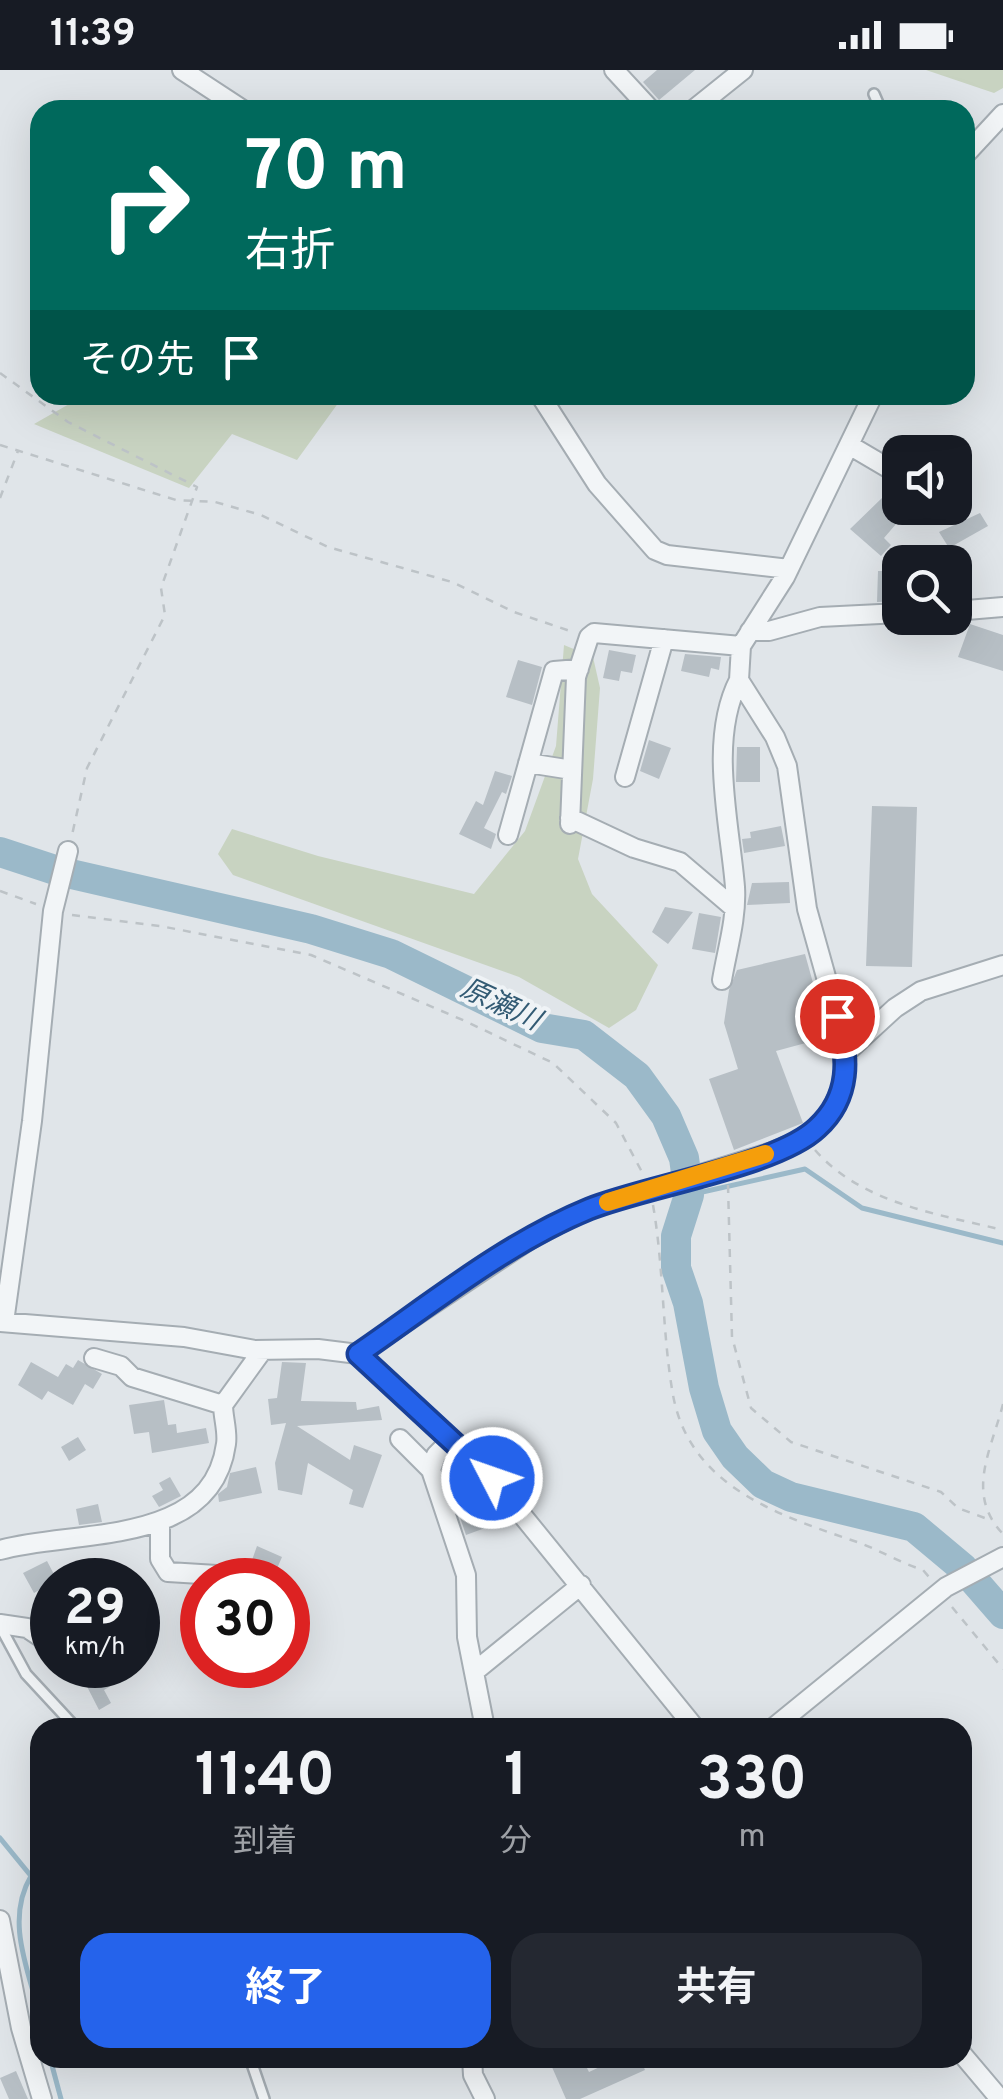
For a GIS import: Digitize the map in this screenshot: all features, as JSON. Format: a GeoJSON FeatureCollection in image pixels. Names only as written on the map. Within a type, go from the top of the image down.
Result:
{"type":"FeatureCollection","features":[{"type":"Feature","properties":{"kind":"street"},"geometry":{"type":"LineString","coordinates":[[182,70],[228,100]]}},
{"type":"Feature","properties":{"kind":"street"},"geometry":{"type":"LineString","coordinates":[[614,70],[642,100]]}},
{"type":"Feature","properties":{"kind":"street"},"geometry":{"type":"LineString","coordinates":[[706,100],[743,70]]}},
{"type":"Feature","properties":{"kind":"street"},"geometry":{"type":"LineString","coordinates":[[975,144],[1003,114]]}},
{"type":"Feature","properties":{"kind":"street"},"geometry":{"type":"LineString","coordinates":[[546,405],[597,484],[656,550],[667,555],[789,569]]}},
{"type":"Feature","properties":{"kind":"street"},"geometry":{"type":"LineString","coordinates":[[722,980],[734,908],[721,792],[730,698],[739,680],[746,638],[789,569],[869,405]]}},
{"type":"Feature","properties":{"kind":"street"},"geometry":{"type":"LineString","coordinates":[[849,446],[882,465]]}},
{"type":"Feature","properties":{"kind":"street"},"geometry":{"type":"LineString","coordinates":[[972,609],[1003,607]]}},
{"type":"Feature","properties":{"kind":"street"},"geometry":{"type":"LineString","coordinates":[[734,908],[680,862],[570,821],[579,669],[589,637],[594,633],[664,639],[746,638],[820,617],[882,614]]}},
{"type":"Feature","properties":{"kind":"street"},"geometry":{"type":"LineString","coordinates":[[626,777],[664,639]]}},
{"type":"Feature","properties":{"kind":"street"},"geometry":{"type":"LineString","coordinates":[[508,835],[554,670],[579,669]]}},
{"type":"Feature","properties":{"kind":"street"},"geometry":{"type":"LineString","coordinates":[[358,1354],[529,1240],[585,1210],[725,1168],[804,1139],[830,1114],[844,1082],[847,1052],[807,908],[787,766],[775,737],[739,680]]}},
{"type":"Feature","properties":{"kind":"street"},"geometry":{"type":"LineString","coordinates":[[528,763],[572,770]]}},
{"type":"Feature","properties":{"kind":"street"},"geometry":{"type":"LineString","coordinates":[[68,851],[53,910],[32,1120],[2,1322],[184,1337],[262,1351],[318,1349],[358,1354],[492,1478],[687,1718]]}},
{"type":"Feature","properties":{"kind":"street"},"geometry":{"type":"LineString","coordinates":[[847,1052],[894,1008],[921,991],[1003,964]]}},
{"type":"Feature","properties":{"kind":"street"},"geometry":{"type":"LineString","coordinates":[[121,1366],[128,1335]]}},
{"type":"Feature","properties":{"kind":"street"},"geometry":{"type":"LineString","coordinates":[[0,1550],[160,1523],[179,1516],[208,1487],[226,1444],[223,1406],[262,1351]]}},
{"type":"Feature","properties":{"kind":"street"},"geometry":{"type":"LineString","coordinates":[[94,1358],[121,1366],[132,1376],[223,1406]]}},
{"type":"Feature","properties":{"kind":"street"},"geometry":{"type":"LineString","coordinates":[[400,1439],[431,1470],[466,1574],[467,1637],[483,1718]]}},
{"type":"Feature","properties":{"kind":"street"},"geometry":{"type":"LineString","coordinates":[[431,1470],[436,1455],[450,1441]]}},
{"type":"Feature","properties":{"kind":"street"},"geometry":{"type":"LineString","coordinates":[[160,1523],[160,1559],[168,1572],[180,1575]]}},
{"type":"Feature","properties":{"kind":"street"},"geometry":{"type":"LineString","coordinates":[[786,1718],[943,1589],[1003,1557]]}},
{"type":"Feature","properties":{"kind":"street"},"geometry":{"type":"LineString","coordinates":[[474,1672],[581,1586]]}},
{"type":"Feature","properties":{"kind":"street"},"geometry":{"type":"LineString","coordinates":[[0,1625],[30,1629]]}},
{"type":"Feature","properties":{"kind":"street"},"geometry":{"type":"LineString","coordinates":[[0,1920],[30,2058]]}},
{"type":"Feature","properties":{"kind":"street"},"geometry":{"type":"LineString","coordinates":[[972,2066],[1000,2099]]}},
{"type":"Feature","properties":{"kind":"street"},"geometry":{"type":"LineString","coordinates":[[33,2068],[42,2099]]}},
{"type":"Feature","properties":{"kind":"street"},"geometry":{"type":"LineString","coordinates":[[472,2068],[485,2099]]}},
{"type":"Feature","properties":{"kind":"lane"},"geometry":{"type":"LineString","coordinates":[[874,94],[877,100]]}},
{"type":"Feature","properties":{"kind":"lane"},"geometry":{"type":"LineString","coordinates":[[0,1625],[26,1674],[67,1718]]}},
{"type":"Feature","properties":{"kind":"lane"},"geometry":{"type":"LineString","coordinates":[[253,2068],[264,2099]]}},
{"type":"Feature","properties":{"kind":"path"},"geometry":{"type":"LineString","coordinates":[[0,373],[30,395]]}},
{"type":"Feature","properties":{"kind":"path"},"geometry":{"type":"LineString","coordinates":[[44,405],[68,422],[184,477],[197,488],[161,588],[164,614],[86,768],[68,851]]}},
{"type":"Feature","properties":{"kind":"path"},"geometry":{"type":"LineString","coordinates":[[0,446],[176,500],[196,499],[261,515],[328,547],[452,582],[514,612],[589,637]]}},
{"type":"Feature","properties":{"kind":"path"},"geometry":{"type":"LineString","coordinates":[[0,498],[18,450]]}},
{"type":"Feature","properties":{"kind":"path"},"geometry":{"type":"LineString","coordinates":[[0,891],[53,910],[311,955],[552,1063],[616,1123],[650,1189],[673,1397],[697,1456],[724,1482],[782,1516],[923,1570],[943,1589],[1003,1669]]}},
{"type":"Feature","properties":{"kind":"path"},"geometry":{"type":"LineString","coordinates":[[804,1139],[841,1176],[864,1190],[1003,1230]]}},
{"type":"Feature","properties":{"kind":"path"},"geometry":{"type":"LineString","coordinates":[[725,1168],[732,1336],[751,1408],[791,1442],[940,1492],[958,1508],[990,1520]]}},
{"type":"Feature","properties":{"kind":"path"},"geometry":{"type":"LineString","coordinates":[[1003,1404],[980,1491],[990,1520],[1003,1534]]}},
{"type":"Feature","properties":{"kind":"green space"},"geometry":{"type":"Polygon","coordinates":[[[926,70],[1003,70],[1003,88],[994,93],[926,70]]]}},
{"type":"Feature","properties":{"kind":"green space"},"geometry":{"type":"Polygon","coordinates":[[[67,405],[337,405],[297,460],[232,434],[189,488],[34,424],[67,405]]]}},
{"type":"Feature","properties":{"kind":"green space"},"geometry":{"type":"Polygon","coordinates":[[[564,645],[593,657],[600,688],[593,779],[578,859],[592,894],[658,965],[636,1010],[609,1028],[519,977],[233,875],[218,854],[232,829],[318,856],[474,894],[525,831],[556,746],[564,645]]]}},
{"type":"Feature","properties":{"kind":"building"},"geometry":{"type":"Polygon","coordinates":[[[657,70],[695,70],[659,100],[643,82],[657,70]]]}},
{"type":"Feature","properties":{"kind":"building"},"geometry":{"type":"Polygon","coordinates":[[[882,498],[882,525],[895,525],[884,538],[891,545],[882,545],[881,556],[850,529],[882,498]]]}},
{"type":"Feature","properties":{"kind":"building"},"geometry":{"type":"Polygon","coordinates":[[[980,513],[988,526],[954,545],[947,545],[939,532],[954,525],[972,525],[972,517],[980,513]]]}},
{"type":"Feature","properties":{"kind":"building"},"geometry":{"type":"Polygon","coordinates":[[[878,571],[882,571],[882,602],[877,602],[878,571]]]}},
{"type":"Feature","properties":{"kind":"building"},"geometry":{"type":"Polygon","coordinates":[[[972,625],[1003,635],[1003,671],[958,657],[966,635],[972,635],[972,625]]]}},
{"type":"Feature","properties":{"kind":"building"},"geometry":{"type":"Polygon","coordinates":[[[609,650],[636,655],[632,673],[621,671],[619,681],[603,678],[609,650]]]}},
{"type":"Feature","properties":{"kind":"building"},"geometry":{"type":"Polygon","coordinates":[[[685,654],[721,657],[719,670],[711,668],[709,677],[681,671],[685,654]]]}},
{"type":"Feature","properties":{"kind":"building"},"geometry":{"type":"Polygon","coordinates":[[[518,660],[542,667],[532,705],[506,697],[518,660]]]}},
{"type":"Feature","properties":{"kind":"building"},"geometry":{"type":"Polygon","coordinates":[[[649,740],[671,748],[659,779],[640,771],[649,740]]]}},
{"type":"Feature","properties":{"kind":"building"},"geometry":{"type":"Polygon","coordinates":[[[737,747],[760,747],[760,782],[736,782],[737,747]]]}},
{"type":"Feature","properties":{"kind":"building"},"geometry":{"type":"Polygon","coordinates":[[[495,771],[512,776],[506,794],[502,792],[484,828],[496,834],[491,849],[459,834],[476,801],[483,805],[495,771]]]}},
{"type":"Feature","properties":{"kind":"building"},"geometry":{"type":"Polygon","coordinates":[[[872,806],[917,807],[912,967],[866,966],[872,806]]]}},
{"type":"Feature","properties":{"kind":"building"},"geometry":{"type":"Polygon","coordinates":[[[781,826],[785,846],[744,853],[742,839],[751,838],[750,832],[781,826]]]}},
{"type":"Feature","properties":{"kind":"building"},"geometry":{"type":"Polygon","coordinates":[[[789,882],[790,903],[747,905],[752,883],[789,882]]]}},
{"type":"Feature","properties":{"kind":"building"},"geometry":{"type":"Polygon","coordinates":[[[665,907],[693,912],[668,944],[652,932],[665,907]]]}},
{"type":"Feature","properties":{"kind":"building"},"geometry":{"type":"Polygon","coordinates":[[[699,913],[721,917],[715,953],[692,949],[699,913]]]}},
{"type":"Feature","properties":{"kind":"building"},"geometry":{"type":"Polygon","coordinates":[[[805,954],[828,1037],[776,1051],[803,1123],[734,1150],[709,1079],[738,1069],[724,1023],[729,990],[737,970],[805,954]]]}},
{"type":"Feature","properties":{"kind":"building"},"geometry":{"type":"Polygon","coordinates":[[[78,1360],[102,1374],[93,1389],[85,1384],[73,1405],[48,1391],[42,1400],[18,1385],[31,1362],[58,1377],[66,1364],[73,1368],[78,1360]]]}},
{"type":"Feature","properties":{"kind":"building"},"geometry":{"type":"Polygon","coordinates":[[[282,1362],[306,1363],[301,1401],[356,1402],[357,1410],[379,1406],[382,1420],[297,1426],[350,1460],[354,1445],[382,1455],[363,1508],[349,1504],[353,1490],[308,1463],[302,1495],[278,1490],[275,1463],[286,1423],[271,1425],[268,1399],[277,1398],[282,1362]]]}},
{"type":"Feature","properties":{"kind":"building"},"geometry":{"type":"Polygon","coordinates":[[[164,1400],[168,1425],[176,1424],[177,1433],[206,1428],[209,1443],[152,1453],[149,1432],[134,1434],[129,1405],[164,1400]]]}},
{"type":"Feature","properties":{"kind":"building"},"geometry":{"type":"Polygon","coordinates":[[[78,1437],[86,1450],[69,1461],[61,1447],[78,1437]]]}},
{"type":"Feature","properties":{"kind":"building"},"geometry":{"type":"Polygon","coordinates":[[[256,1467],[262,1493],[219,1502],[218,1494],[227,1487],[230,1473],[256,1467]]]}},
{"type":"Feature","properties":{"kind":"building"},"geometry":{"type":"Polygon","coordinates":[[[457,1475],[470,1511],[477,1508],[485,1528],[466,1535],[447,1479],[457,1475]]]}},
{"type":"Feature","properties":{"kind":"building"},"geometry":{"type":"Polygon","coordinates":[[[170,1477],[181,1496],[159,1507],[152,1496],[163,1490],[159,1483],[170,1477]]]}},
{"type":"Feature","properties":{"kind":"building"},"geometry":{"type":"Polygon","coordinates":[[[98,1504],[102,1522],[79,1525],[76,1509],[98,1504]]]}},
{"type":"Feature","properties":{"kind":"building"},"geometry":{"type":"Polygon","coordinates":[[[257,1546],[282,1557],[282,1558],[253,1558],[257,1546]]]}},
{"type":"Feature","properties":{"kind":"building"},"geometry":{"type":"Polygon","coordinates":[[[88,1688],[107,1688],[104,1690],[111,1703],[99,1710],[88,1688]]]}},
{"type":"Feature","properties":{"kind":"building"},"geometry":{"type":"Polygon","coordinates":[[[552,2068],[587,2068],[589,2072],[598,2068],[645,2070],[580,2099],[566,2099],[552,2068]]]}},
{"type":"Feature","properties":{"kind":"building"},"geometry":{"type":"Polygon","coordinates":[[[16,2071],[28,2099],[9,2099],[0,2078],[16,2071]]]}},
{"type":"Feature","properties":{"kind":"waterway","name":"原瀬川"},"geometry":{"type":"LineString","coordinates":[[0,852],[58,871],[311,929],[391,954],[542,1028],[584,1035],[637,1076],[666,1116],[684,1158],[689,1195],[676,1236],[676,1268],[688,1303],[704,1388],[717,1431],[735,1457],[763,1484],[791,1497],[914,1527],[963,1568],[1003,1614]]}},
{"type":"Feature","properties":{"kind":"waterway"},"geometry":{"type":"LineString","coordinates":[[689,1195],[805,1169],[862,1208],[1003,1243]]}},
{"type":"Feature","properties":{"kind":"waterway"},"geometry":{"type":"LineString","coordinates":[[0,1838],[30,1875]]}},
{"type":"Feature","properties":{"kind":"waterway"},"geometry":{"type":"LineString","coordinates":[[30,1878],[23,1893],[19,1927],[30,1981]]}},
{"type":"Feature","properties":{"kind":"waterway"},"geometry":{"type":"LineString","coordinates":[[53,2068],[61,2099]]}},
{"type":"Feature","properties":{"kind":"slow traffic"},"geometry":{"type":"LineString","coordinates":[[608,1202],[765,1154]]}},
{"type":"Feature","properties":{"kind":"route"},"geometry":{"type":"LineString","coordinates":[[492,1478],[358,1354],[529,1240],[585,1210],[772,1152],[810,1135],[830,1114],[844,1082],[847,1052],[837,1016]]}}]}
